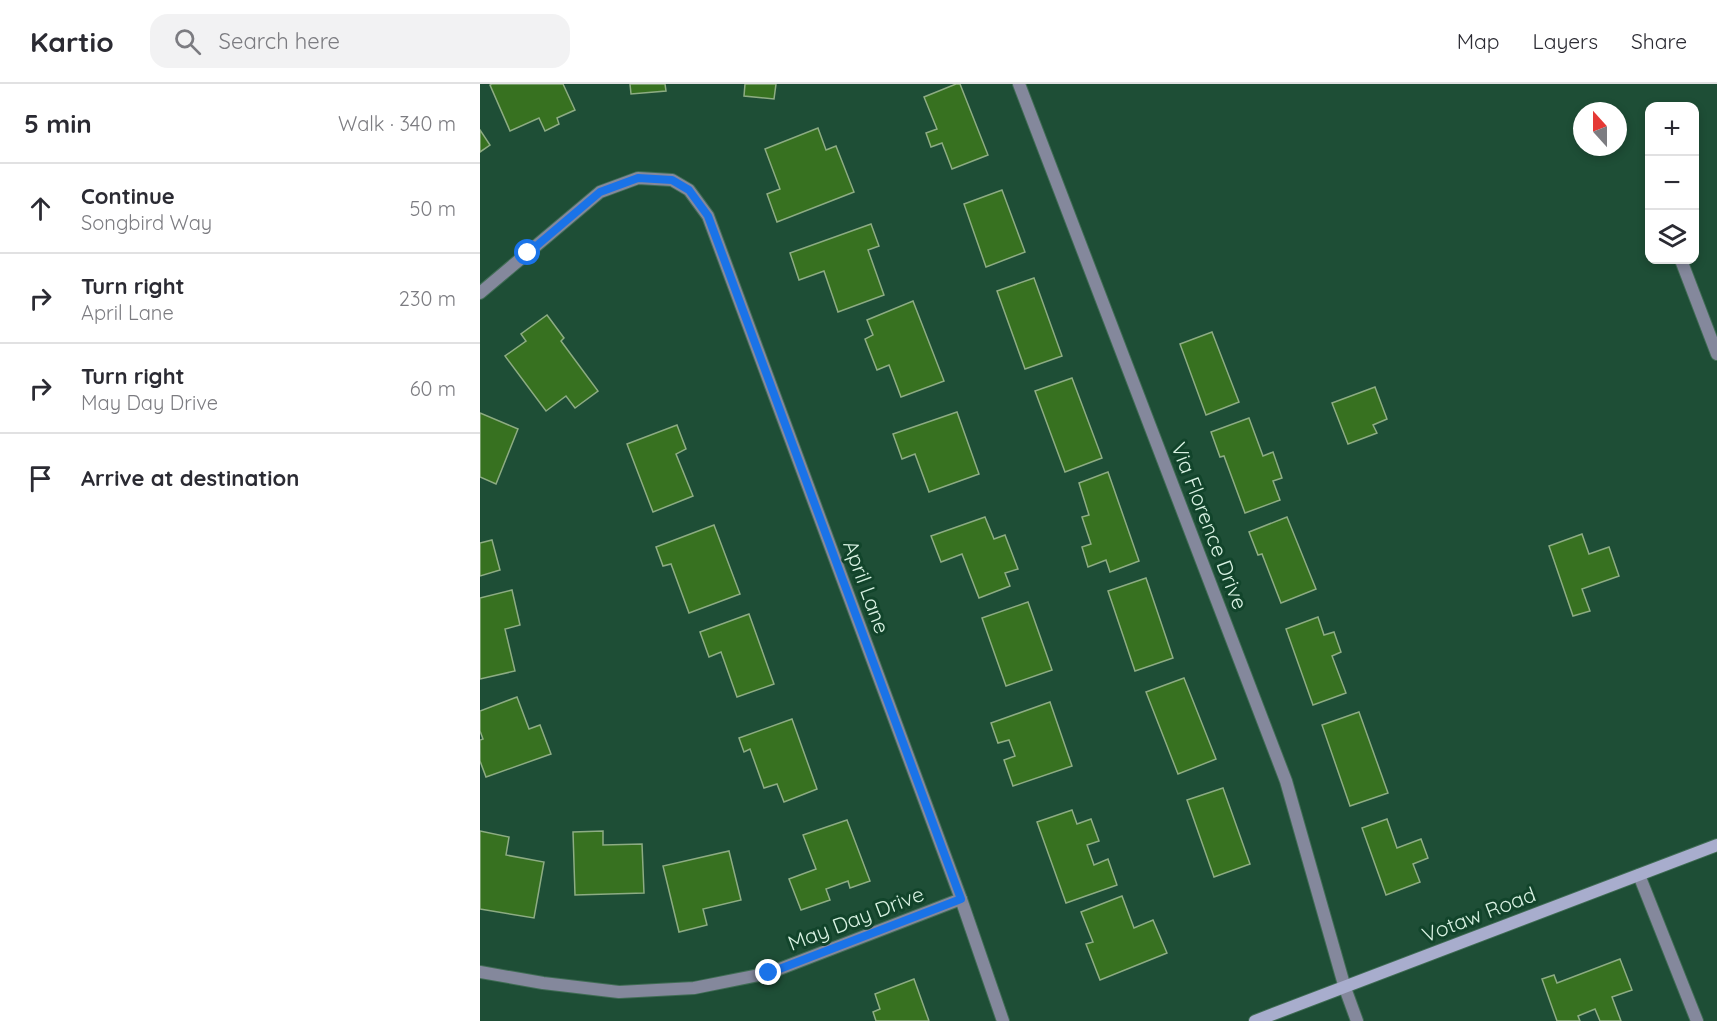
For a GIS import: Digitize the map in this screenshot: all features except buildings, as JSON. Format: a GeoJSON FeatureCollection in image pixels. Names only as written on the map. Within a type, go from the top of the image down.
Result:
{"type":"FeatureCollection","features":[{"type":"Feature","properties":{"kind":"street","name":"Via Florence Drive"},"geometry":{"type":"LineString","coordinates":[[1019,84],[1286,781],[1345,988],[1358,1021]]}},
{"type":"Feature","properties":{"kind":"street","name":"April Lane"},"geometry":{"type":"LineString","coordinates":[[480,293],[600,192],[638,178],[672,180],[689,190],[708,216],[961,899],[1003,1021]]}},
{"type":"Feature","properties":{"kind":"street"},"geometry":{"type":"LineString","coordinates":[[1683,264],[1717,354]]}},
{"type":"Feature","properties":{"kind":"street","name":"Votaw Road"},"geometry":{"type":"LineString","coordinates":[[1255,1021],[1717,845]]}},
{"type":"Feature","properties":{"kind":"street"},"geometry":{"type":"LineString","coordinates":[[1639,874],[1697,1021]]}},
{"type":"Feature","properties":{"kind":"street","name":"May Day Drive"},"geometry":{"type":"LineString","coordinates":[[480,972],[543,983],[619,992],[694,988],[769,973],[961,899]]}},
{"type":"Feature","properties":{"kind":"route"},"geometry":{"type":"LineString","coordinates":[[528,253],[600,192],[638,178],[672,180],[689,190],[708,216],[961,899],[769,973]]}}]}
